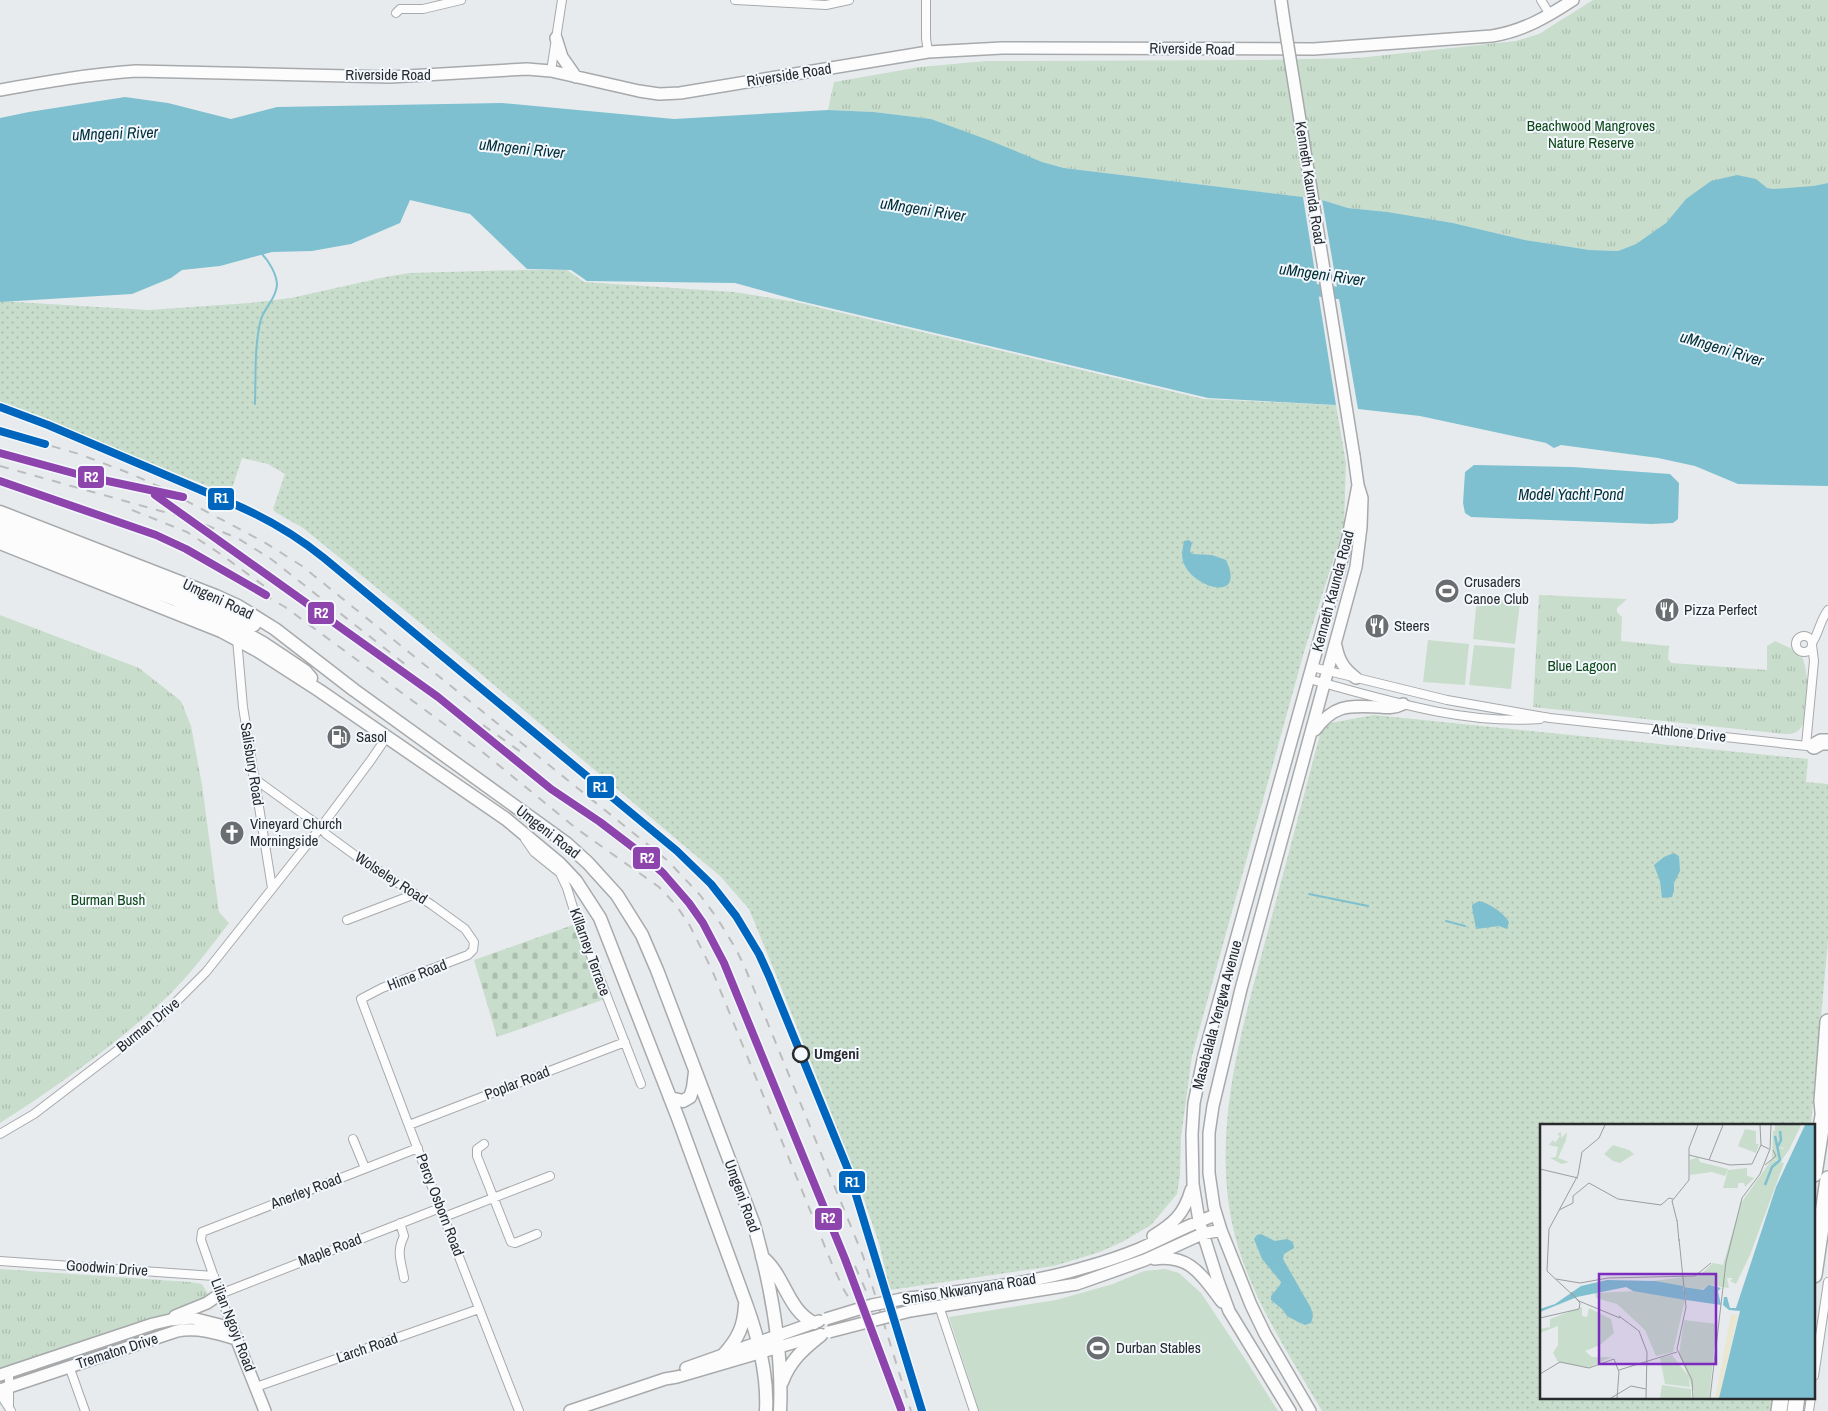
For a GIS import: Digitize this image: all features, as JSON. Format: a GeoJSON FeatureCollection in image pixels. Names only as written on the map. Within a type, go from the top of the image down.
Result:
{"type":"FeatureCollection","features":[{"type":"Feature","properties":{"kind":"highway"},"geometry":{"type":"LineString","coordinates":[[1823,1112],[1822,1101],[1828,1022]]}},
{"type":"Feature","properties":{"kind":"highway"},"geometry":{"type":"LineString","coordinates":[[1816,1160],[1828,1087]]}},
{"type":"Feature","properties":{"kind":"highway"},"geometry":{"type":"LineString","coordinates":[[1816,1261],[1828,1179]]}},
{"type":"Feature","properties":{"kind":"highway"},"geometry":{"type":"LineString","coordinates":[[1779,1411],[1781,1398]]}},
{"type":"Feature","properties":{"kind":"highway"},"geometry":{"type":"LineString","coordinates":[[1795,1411],[1797,1398]]}},
{"type":"Feature","properties":{"kind":"main road","name":"Kenneth Kaunda Road"},"geometry":{"type":"LineString","coordinates":[[1281,0],[1358,485],[1362,498],[1360,544],[1354,578],[1328,671]]}},
{"type":"Feature","properties":{"kind":"main road","name":"Riverside Road"},"geometry":{"type":"LineString","coordinates":[[0,90],[67,78],[136,71],[390,77],[527,69],[551,70],[639,91],[659,94],[680,93],[928,52],[1002,48],[1314,49],[1506,34],[1536,23],[1573,0]]}},
{"type":"Feature","properties":{"kind":"main road"},"geometry":{"type":"LineString","coordinates":[[556,38],[562,57],[576,77]]}},
{"type":"Feature","properties":{"kind":"main road","name":"Kenneth Kaunda Road"},"geometry":{"type":"LineString","coordinates":[[1312,667],[1348,537],[1358,485]]}},
{"type":"Feature","properties":{"kind":"main road","name":"Umgeni Road"},"geometry":{"type":"LineString","coordinates":[[0,512],[238,606],[275,629],[320,665],[566,843],[606,882],[628,911],[642,935],[754,1226],[775,1318],[780,1411]]}},
{"type":"Feature","properties":{"kind":"main road"},"geometry":{"type":"LineString","coordinates":[[0,523],[18,535],[231,624],[305,671],[320,691]]}},
{"type":"Feature","properties":{"kind":"main road"},"geometry":{"type":"LineString","coordinates":[[0,533],[18,535],[228,612],[320,665]]}},
{"type":"Feature","properties":{"kind":"main road","name":"Umgeni Road"},"geometry":{"type":"LineString","coordinates":[[0,543],[212,627],[237,639],[320,691],[445,777],[522,832],[559,863],[576,881],[600,918],[746,1301],[759,1348],[766,1385],[766,1411]]}},
{"type":"Feature","properties":{"kind":"main road"},"geometry":{"type":"LineString","coordinates":[[1335,644],[1343,666],[1356,678]]}},
{"type":"Feature","properties":{"kind":"main road","name":"Masabalala Yengwa Avenue"},"geometry":{"type":"LineString","coordinates":[[1290,1411],[1230,1311],[1218,1281],[1198,1221],[1193,1184],[1192,1134],[1194,1103],[1199,1077],[1312,667]]}},
{"type":"Feature","properties":{"kind":"main road","name":"Masabalala Yengwa Avenue"},"geometry":{"type":"LineString","coordinates":[[1310,1411],[1265,1334],[1251,1305],[1221,1230],[1216,1215],[1209,1173],[1208,1152],[1213,1106],[1241,989],[1328,671]]}},
{"type":"Feature","properties":{"kind":"main road"},"geometry":{"type":"LineString","coordinates":[[1312,734],[1327,715],[1345,706],[1392,708],[1403,704]]}},
{"type":"Feature","properties":{"kind":"main road"},"geometry":{"type":"LineString","coordinates":[[670,1098],[683,1101],[690,1097],[695,1072]]}},
{"type":"Feature","properties":{"kind":"main road"},"geometry":{"type":"LineString","coordinates":[[1131,1252],[1138,1244],[1170,1224],[1182,1214],[1193,1184]]}},
{"type":"Feature","properties":{"kind":"main road","name":"Smiso Nkwanyana Road"},"geometry":{"type":"LineString","coordinates":[[570,1411],[665,1379],[677,1378],[777,1342],[820,1321],[872,1305],[1057,1275],[1131,1252],[1198,1221],[1216,1215]]}},
{"type":"Feature","properties":{"kind":"main road","name":"Smiso Nkwanyana Road"},"geometry":{"type":"LineString","coordinates":[[777,1342],[825,1333],[910,1311],[1077,1284],[1145,1260],[1202,1234],[1221,1230]]}},
{"type":"Feature","properties":{"kind":"main road"},"geometry":{"type":"LineString","coordinates":[[762,1257],[775,1270],[790,1298],[802,1315],[820,1321]]}},
{"type":"Feature","properties":{"kind":"main road"},"geometry":{"type":"LineString","coordinates":[[1145,1260],[1171,1258],[1190,1264],[1230,1311]]}},
{"type":"Feature","properties":{"kind":"main road"},"geometry":{"type":"LineString","coordinates":[[157,1323],[207,1304],[220,1294]]}},
{"type":"Feature","properties":{"kind":"main road"},"geometry":{"type":"LineString","coordinates":[[724,1354],[736,1342],[741,1332],[746,1301]]}},
{"type":"Feature","properties":{"kind":"main road","name":"Trematon Drive"},"geometry":{"type":"LineString","coordinates":[[5,1373],[157,1323],[192,1318],[234,1334]]}},
{"type":"Feature","properties":{"kind":"main road"},"geometry":{"type":"LineString","coordinates":[[157,1323],[169,1324],[169,1332],[166,1335]]}},
{"type":"Feature","properties":{"kind":"main road","name":"Trematon Drive"},"geometry":{"type":"LineString","coordinates":[[3,1390],[69,1366],[185,1329],[234,1334]]}},
{"type":"Feature","properties":{"kind":"main road"},"geometry":{"type":"LineString","coordinates":[[780,1388],[787,1369],[794,1358],[825,1333]]}},
{"type":"Feature","properties":{"kind":"main road","name":"Lilian Ngoyi Road"},"geometry":{"type":"LineString","coordinates":[[234,1334],[265,1411]]}},
{"type":"Feature","properties":{"kind":"main road"},"geometry":{"type":"LineString","coordinates":[[93,1344],[98,1357]]}},
{"type":"Feature","properties":{"kind":"main road","name":"Smiso Nkwanyana Road"},"geometry":{"type":"LineString","coordinates":[[665,1379],[674,1372],[724,1354],[759,1348]]}},
{"type":"Feature","properties":{"kind":"street"},"geometry":{"type":"LineString","coordinates":[[396,13],[400,9],[423,9],[461,0]]}},
{"type":"Feature","properties":{"kind":"street"},"geometry":{"type":"LineString","coordinates":[[551,70],[562,0]]}},
{"type":"Feature","properties":{"kind":"street"},"geometry":{"type":"LineString","coordinates":[[735,0],[826,5],[849,0]]}},
{"type":"Feature","properties":{"kind":"street"},"geometry":{"type":"LineString","coordinates":[[926,0],[928,52]]}},
{"type":"Feature","properties":{"kind":"street"},"geometry":{"type":"LineString","coordinates":[[1541,0],[1550,15]]}},
{"type":"Feature","properties":{"kind":"street"},"geometry":{"type":"LineString","coordinates":[[1804,653],[1809,651],[1822,619],[1828,610]]}},
{"type":"Feature","properties":{"kind":"street"},"geometry":{"type":"LineString","coordinates":[[1813,669],[1804,653],[1800,652],[1796,647],[1798,639],[1805,636],[1810,638],[1812,644],[1819,746]]}},
{"type":"Feature","properties":{"kind":"street","name":"Salisbury Road"},"geometry":{"type":"LineString","coordinates":[[237,639],[243,707],[272,888]]}},
{"type":"Feature","properties":{"kind":"street","name":"Athlone Drive"},"geometry":{"type":"LineString","coordinates":[[1312,667],[1447,700],[1550,718],[1819,746]]}},
{"type":"Feature","properties":{"kind":"street","name":"Athlone Drive"},"geometry":{"type":"LineString","coordinates":[[1309,680],[1433,711],[1498,719],[1525,720],[1550,718]]}},
{"type":"Feature","properties":{"kind":"street","name":"Burman Drive"},"geometry":{"type":"LineString","coordinates":[[0,1134],[34,1114],[171,1009],[206,972],[321,827],[386,738]]}},
{"type":"Feature","properties":{"kind":"street","name":"Wolseley Road"},"geometry":{"type":"LineString","coordinates":[[253,774],[259,782],[321,827],[326,834],[356,856],[465,929],[474,942],[473,950]]}},
{"type":"Feature","properties":{"kind":"street","name":"Killarney Terrace"},"geometry":{"type":"LineString","coordinates":[[522,832],[528,845],[534,852],[550,864],[564,880],[576,917],[641,1084]]}},
{"type":"Feature","properties":{"kind":"street"},"geometry":{"type":"LineString","coordinates":[[348,920],[415,894]]}},
{"type":"Feature","properties":{"kind":"street","name":"Hime Road"},"geometry":{"type":"LineString","coordinates":[[361,998],[382,988],[457,960],[473,950]]}},
{"type":"Feature","properties":{"kind":"street","name":"Percy Osborn Road"},"geometry":{"type":"LineString","coordinates":[[361,998],[519,1411]]}},
{"type":"Feature","properties":{"kind":"street","name":"Poplar Road"},"geometry":{"type":"LineString","coordinates":[[408,1124],[625,1042]]}},
{"type":"Feature","properties":{"kind":"street"},"geometry":{"type":"LineString","coordinates":[[353,1139],[366,1168]]}},
{"type":"Feature","properties":{"kind":"street"},"geometry":{"type":"LineString","coordinates":[[484,1144],[477,1149],[477,1156],[511,1242],[515,1243],[537,1234]]}},
{"type":"Feature","properties":{"kind":"street","name":"Anerley Road"},"geometry":{"type":"LineString","coordinates":[[201,1240],[201,1234],[205,1230],[418,1148]]}},
{"type":"Feature","properties":{"kind":"street"},"geometry":{"type":"LineString","coordinates":[[444,1217],[550,1176]]}},
{"type":"Feature","properties":{"kind":"street","name":"Maple Road"},"geometry":{"type":"LineString","coordinates":[[220,1294],[440,1208]]}},
{"type":"Feature","properties":{"kind":"street"},"geometry":{"type":"LineString","coordinates":[[400,1223],[404,1236],[399,1250],[404,1278]]}},
{"type":"Feature","properties":{"kind":"street","name":"Lilian Ngoyi Road"},"geometry":{"type":"LineString","coordinates":[[201,1240],[234,1334]]}},
{"type":"Feature","properties":{"kind":"street","name":"Goodwin Drive"},"geometry":{"type":"LineString","coordinates":[[0,1261],[214,1276]]}},
{"type":"Feature","properties":{"kind":"street"},"geometry":{"type":"LineString","coordinates":[[1816,1363],[1828,1282]]}},
{"type":"Feature","properties":{"kind":"street"},"geometry":{"type":"LineString","coordinates":[[939,1306],[974,1411]]}},
{"type":"Feature","properties":{"kind":"street","name":"Larch Road"},"geometry":{"type":"LineString","coordinates":[[256,1387],[479,1309]]}},
{"type":"Feature","properties":{"kind":"street"},"geometry":{"type":"LineString","coordinates":[[69,1366],[85,1411]]}},
{"type":"Feature","properties":{"kind":"street"},"geometry":{"type":"LineString","coordinates":[[5,1373],[3,1390],[10,1409]]}},
{"type":"Feature","properties":{"kind":"street"},"geometry":{"type":"LineString","coordinates":[[1809,1411],[1811,1398]]}},
{"type":"Feature","properties":{"kind":"green space","name":"Beachwood Mangroves Nature Reserve"},"geometry":{"type":"Polygon","coordinates":[[[1593,0],[1828,0],[1828,183],[1783,190],[1767,188],[1686,199],[1666,223],[1636,244],[1618,251],[1590,250],[1525,240],[1453,223],[1388,212],[1348,208],[1322,200],[1303,197],[1064,168],[1042,162],[931,119],[874,112],[828,110],[834,82],[920,67],[986,61],[1358,58],[1516,41],[1539,34],[1593,0]]]}},
{"type":"Feature","properties":{"kind":"green space"},"geometry":{"type":"Polygon","coordinates":[[[567,270],[584,282],[734,292],[796,302],[1204,399],[1336,405],[1346,463],[1344,526],[1304,652],[1192,1056],[1181,1137],[1180,1175],[1177,1194],[1151,1225],[1100,1252],[1054,1266],[890,1290],[879,1243],[853,1168],[779,982],[749,909],[720,876],[429,630],[303,528],[275,512],[273,509],[285,474],[268,464],[242,458],[230,495],[0,402],[0,301],[148,310],[250,303],[291,298],[409,273],[567,270]]]}},
{"type":"Feature","properties":{"kind":"green space","name":"Blue Lagoon"},"geometry":{"type":"Polygon","coordinates":[[[1539,595],[1627,599],[1617,608],[1617,612],[1622,617],[1621,641],[1669,646],[1668,659],[1671,663],[1767,670],[1767,646],[1775,641],[1792,649],[1800,654],[1806,669],[1807,704],[1803,724],[1796,732],[1785,734],[1533,707],[1539,595]]]}},
{"type":"Feature","properties":{"kind":"green space"},"geometry":{"type":"Polygon","coordinates":[[[1477,598],[1520,602],[1515,644],[1473,639],[1477,598]]]}},
{"type":"Feature","properties":{"kind":"green space","name":"Burman Bush"},"geometry":{"type":"Polygon","coordinates":[[[0,615],[139,668],[181,701],[191,726],[202,785],[219,912],[229,923],[182,981],[146,1016],[86,1064],[0,1123],[0,615]]]}},
{"type":"Feature","properties":{"kind":"green space"},"geometry":{"type":"Polygon","coordinates":[[[1428,640],[1469,644],[1465,685],[1423,682],[1428,640]]]}},
{"type":"Feature","properties":{"kind":"green space"},"geometry":{"type":"Polygon","coordinates":[[[1474,645],[1515,648],[1511,689],[1469,685],[1474,645]]]}},
{"type":"Feature","properties":{"kind":"green space"},"geometry":{"type":"Polygon","coordinates":[[[1374,715],[1808,759],[1806,782],[1828,784],[1828,941],[1811,1124],[1540,1124],[1540,1398],[1772,1398],[1770,1411],[1322,1411],[1272,1325],[1260,1302],[1241,1256],[1234,1232],[1228,1194],[1226,1156],[1227,1118],[1239,1042],[1322,727],[1325,724],[1374,715]]]}},
{"type":"Feature","properties":{"kind":"green space"},"geometry":{"type":"Polygon","coordinates":[[[573,925],[605,999],[497,1037],[474,960],[573,925]]]}},
{"type":"Feature","properties":{"kind":"green space"},"geometry":{"type":"Polygon","coordinates":[[[0,1269],[190,1282],[202,1284],[209,1296],[205,1302],[0,1370],[0,1269]]]}},
{"type":"Feature","properties":{"kind":"green space","name":"Durban Stables"},"geometry":{"type":"Polygon","coordinates":[[[1165,1269],[1179,1273],[1201,1293],[1278,1411],[979,1411],[949,1317],[1056,1300],[1113,1284],[1144,1271],[1165,1269]]]}},
{"type":"Feature","properties":{"kind":"water"},"geometry":{"type":"Polygon","coordinates":[[[125,97],[168,103],[231,119],[277,107],[502,103],[674,119],[828,110],[874,112],[931,119],[1042,162],[1064,168],[1303,197],[1336,405],[1208,398],[800,301],[735,283],[587,281],[571,270],[527,269],[470,214],[410,200],[400,223],[351,244],[312,251],[272,252],[220,266],[182,270],[171,278],[132,294],[0,302],[0,118],[125,97]]]}},
{"type":"Feature","properties":{"kind":"water"},"geometry":{"type":"Polygon","coordinates":[[[1737,175],[1756,179],[1767,188],[1774,189],[1828,183],[1828,486],[1738,484],[1695,466],[1658,458],[1561,445],[1554,448],[1546,443],[1420,416],[1358,409],[1322,200],[1348,208],[1388,212],[1453,223],[1525,240],[1590,250],[1618,251],[1636,244],[1666,223],[1686,199],[1711,181],[1737,175]]]}},
{"type":"Feature","properties":{"kind":"water","name":"Model Yacht Pond"},"geometry":{"type":"Polygon","coordinates":[[[1474,465],[1572,467],[1670,474],[1679,483],[1678,519],[1673,523],[1651,524],[1471,517],[1465,513],[1463,503],[1465,472],[1474,465]]]}},
{"type":"Feature","properties":{"kind":"water"},"geometry":{"type":"Polygon","coordinates":[[[1189,540],[1192,543],[1190,551],[1192,554],[1212,555],[1226,560],[1231,574],[1229,583],[1224,587],[1215,587],[1206,584],[1188,571],[1183,561],[1182,553],[1184,541],[1189,540]]]}},
{"type":"Feature","properties":{"kind":"water"},"geometry":{"type":"Polygon","coordinates":[[[1674,853],[1679,856],[1680,871],[1674,883],[1672,897],[1662,898],[1660,881],[1654,865],[1664,857],[1674,853]]]}},
{"type":"Feature","properties":{"kind":"water"},"geometry":{"type":"Polygon","coordinates":[[[1479,901],[1492,906],[1504,915],[1509,922],[1507,929],[1499,926],[1476,929],[1472,905],[1479,901]]]}},
{"type":"Feature","properties":{"kind":"water"},"geometry":{"type":"Polygon","coordinates":[[[1261,1234],[1275,1241],[1287,1239],[1293,1242],[1294,1248],[1284,1254],[1283,1259],[1311,1308],[1313,1316],[1311,1323],[1305,1325],[1287,1316],[1271,1300],[1271,1296],[1281,1282],[1262,1259],[1254,1239],[1257,1235],[1261,1234]]]}},
{"type":"Feature","properties":{"kind":"waterway"},"geometry":{"type":"LineString","coordinates":[[255,404],[256,350],[259,329],[261,319],[275,295],[277,285],[272,268],[262,254]]}},
{"type":"Feature","properties":{"kind":"waterway","name":"uMngeni River"},"geometry":{"type":"LineString","coordinates":[[1301,288],[1353,295]]}},
{"type":"Feature","properties":{"kind":"waterway"},"geometry":{"type":"LineString","coordinates":[[1309,894],[1368,906]]}},
{"type":"Feature","properties":{"kind":"waterway"},"geometry":{"type":"LineString","coordinates":[[1446,921],[1465,926]]}},
{"type":"Feature","properties":{"kind":"railway"},"geometry":{"type":"LineString","coordinates":[[0,431],[79,454],[129,473],[160,487],[264,542],[302,566],[668,861],[700,895],[717,918],[746,970],[863,1256],[911,1411]]}},
{"type":"Feature","properties":{"kind":"railway"},"geometry":{"type":"LineString","coordinates":[[0,466],[182,517]]}},
{"type":"Feature","properties":{"kind":"railway"},"geometry":{"type":"LineString","coordinates":[[0,481],[156,535],[186,549],[285,607],[485,754],[577,829],[659,887],[676,905],[690,926],[712,970],[832,1264],[844,1290],[863,1321]]}},
{"type":"Feature","properties":{"kind":"railway"},"geometry":{"type":"LineString","coordinates":[[132,481],[179,511],[438,697],[551,789],[600,822],[642,854],[663,873],[689,903],[703,923],[724,963],[845,1259],[902,1411]]}},
{"type":"Feature","properties":{"kind":"railway"},"geometry":{"type":"LineString","coordinates":[[132,510],[187,532],[267,588]]}},
{"type":"Feature","properties":{"kind":"railway"},"geometry":{"type":"LineString","coordinates":[[206,525],[239,539],[271,559],[406,665]]}},
{"type":"Feature","properties":{"kind":"railway"},"geometry":{"type":"LineString","coordinates":[[483,725],[521,752]]}},
{"type":"Feature","properties":{"kind":"railway"},"geometry":{"type":"LineString","coordinates":[[855,1266],[874,1309]]}},
{"type":"Feature","properties":{"kind":"transit line","name":"R1"},"geometry":{"type":"LineString","coordinates":[[0,407],[48,425],[236,505],[293,535],[324,558],[677,851],[711,884],[736,916],[759,954],[849,1172],[922,1411]]}},
{"type":"Feature","properties":{"kind":"transit line","name":"R1"},"geometry":{"type":"LineString","coordinates":[[0,431],[45,444]]}},
{"type":"Feature","properties":{"kind":"transit line","name":"R2"},"geometry":{"type":"LineString","coordinates":[[0,453],[84,476],[183,497]]}},
{"type":"Feature","properties":{"kind":"transit line","name":"R2"},"geometry":{"type":"LineString","coordinates":[[0,481],[156,535],[186,549],[266,595]]}},
{"type":"Feature","properties":{"kind":"transit line","name":"R2"},"geometry":{"type":"LineString","coordinates":[[155,495],[438,697],[551,789],[600,822],[642,854],[663,873],[689,903],[703,923],[724,963],[845,1259],[901,1409]]}},
{"type":"Feature","properties":{"kind":"place","name":"Crusaders Canoe Club"},"geometry":{"type":"Point","coordinates":[1447,591]}},
{"type":"Feature","properties":{"kind":"place","name":"Pizza Perfect"},"geometry":{"type":"Point","coordinates":[1667,610]}},
{"type":"Feature","properties":{"kind":"place","name":"Steers"},"geometry":{"type":"Point","coordinates":[1377,626]}},
{"type":"Feature","properties":{"kind":"place","name":"Sasol"},"geometry":{"type":"Point","coordinates":[339,737]}},
{"type":"Feature","properties":{"kind":"place","name":"Vineyard Church Morningside"},"geometry":{"type":"Point","coordinates":[232,833]}},
{"type":"Feature","properties":{"kind":"place","name":"Umgeni"},"geometry":{"type":"Point","coordinates":[801,1054]}},
{"type":"Feature","properties":{"kind":"place","name":"Durban Stables"},"geometry":{"type":"Point","coordinates":[1098,1348]}}]}
